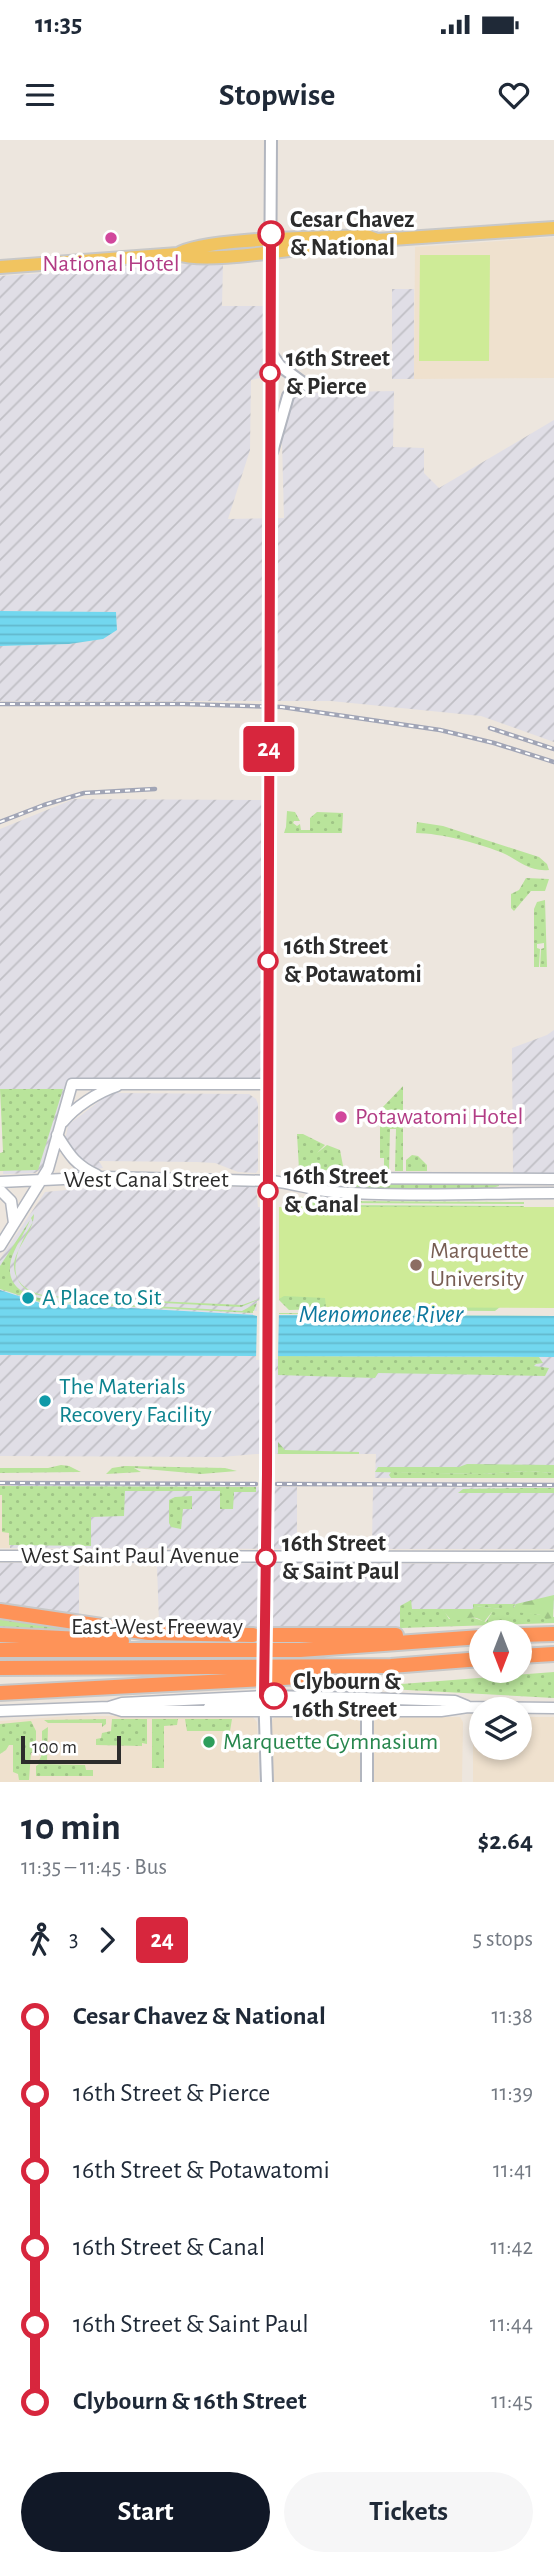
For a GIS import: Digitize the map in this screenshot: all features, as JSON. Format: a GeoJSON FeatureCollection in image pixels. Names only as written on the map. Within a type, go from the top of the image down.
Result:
{"type":"FeatureCollection","features":[{"type":"Feature","properties":{"kind":"highway"},"geometry":{"type":"LineString","coordinates":[[0,1611],[149,1633],[253,1635]]}},
{"type":"Feature","properties":{"kind":"highway"},"geometry":{"type":"LineString","coordinates":[[532,1635],[554,1634]]}},
{"type":"Feature","properties":{"kind":"highway"},"geometry":{"type":"LineString","coordinates":[[0,1635],[232,1650]]}},
{"type":"Feature","properties":{"kind":"highway"},"geometry":{"type":"LineString","coordinates":[[275,1635],[469,1637]]}},
{"type":"Feature","properties":{"kind":"highway","name":"East-West Freeway"},"geometry":{"type":"LineString","coordinates":[[0,1650],[328,1649],[469,1638]]}},
{"type":"Feature","properties":{"kind":"highway"},"geometry":{"type":"LineString","coordinates":[[532,1655],[554,1654]]}},
{"type":"Feature","properties":{"kind":"highway","name":"East-West Freeway"},"geometry":{"type":"LineString","coordinates":[[0,1668],[422,1664],[469,1660]]}},
{"type":"Feature","properties":{"kind":"highway"},"geometry":{"type":"LineString","coordinates":[[0,1692],[312,1676],[422,1664]]}},
{"type":"Feature","properties":{"kind":"main road"},"geometry":{"type":"LineString","coordinates":[[267,1782],[264,1691],[271,140]]}},
{"type":"Feature","properties":{"kind":"main road"},"geometry":{"type":"LineString","coordinates":[[0,267],[178,254],[187,258],[220,250],[367,236],[377,240],[554,228]]}},
{"type":"Feature","properties":{"kind":"main road"},"geometry":{"type":"LineString","coordinates":[[269,461],[288,396],[301,385],[274,360],[270,351]]}},
{"type":"Feature","properties":{"kind":"main road"},"geometry":{"type":"LineString","coordinates":[[264,1691],[363,1698],[367,1712],[366,1782]]}},
{"type":"Feature","properties":{"kind":"street"},"geometry":{"type":"LineString","coordinates":[[0,1246],[48,1169],[72,1084],[101,1089]]}},
{"type":"Feature","properties":{"kind":"street"},"geometry":{"type":"LineString","coordinates":[[59,1130],[68,1115],[101,1089],[120,1084],[268,1084]]}},
{"type":"Feature","properties":{"kind":"street"},"geometry":{"type":"LineString","coordinates":[[59,1130],[82,1169],[100,1177]]}},
{"type":"Feature","properties":{"kind":"street","name":"West Canal Street"},"geometry":{"type":"LineString","coordinates":[[0,1182],[100,1177],[291,1183],[300,1188],[336,1192],[552,1193]]}},
{"type":"Feature","properties":{"kind":"street","name":"West Canal Street"},"geometry":{"type":"LineString","coordinates":[[291,1183],[299,1178],[552,1179]]}},
{"type":"Feature","properties":{"kind":"street"},"geometry":{"type":"LineString","coordinates":[[506,1179],[506,1193]]}},
{"type":"Feature","properties":{"kind":"street"},"geometry":{"type":"LineString","coordinates":[[552,1179],[552,1193]]}},
{"type":"Feature","properties":{"kind":"street"},"geometry":{"type":"LineString","coordinates":[[0,1190],[11,1201],[14,1225]]}},
{"type":"Feature","properties":{"kind":"street","name":"West Saint Paul Avenue"},"geometry":{"type":"LineString","coordinates":[[0,1556],[554,1557]]}},
{"type":"Feature","properties":{"kind":"street"},"geometry":{"type":"LineString","coordinates":[[2,1712],[109,1707],[122,1703],[264,1691]]}},
{"type":"Feature","properties":{"kind":"street"},"geometry":{"type":"LineString","coordinates":[[173,1712],[222,1705],[257,1704],[264,1691]]}},
{"type":"Feature","properties":{"kind":"street"},"geometry":{"type":"LineString","coordinates":[[264,1712],[271,1704],[327,1704],[346,1698]]}},
{"type":"Feature","properties":{"kind":"street"},"geometry":{"type":"LineString","coordinates":[[363,1698],[455,1701],[468,1707]]}},
{"type":"Feature","properties":{"kind":"street"},"geometry":{"type":"LineString","coordinates":[[109,1707],[122,1712],[367,1712],[441,1711],[468,1707],[554,1708]]}},
{"type":"Feature","properties":{"kind":"shaded area"},"geometry":{"type":"Polygon","coordinates":[[[554,237],[554,378],[414,379],[415,247],[554,237]]]}},
{"type":"Feature","properties":{"kind":"shaded area"},"geometry":{"type":"Polygon","coordinates":[[[223,262],[222,306],[263,306],[263,374],[260,378],[251,380],[250,450],[228,519],[284,518],[280,438],[290,399],[297,393],[394,391],[393,447],[424,448],[424,473],[439,488],[554,420],[554,742],[481,716],[331,701],[0,701],[0,646],[69,644],[102,639],[117,630],[116,612],[0,611],[0,276],[223,262]]]}},
{"type":"Feature","properties":{"kind":"shaded area"},"geometry":{"type":"Polygon","coordinates":[[[392,289],[414,289],[414,379],[392,379],[392,289]]]}},
{"type":"Feature","properties":{"kind":"shaded area"},"geometry":{"type":"Polygon","coordinates":[[[74,799],[263,800],[263,1080],[68,1081],[43,1168],[35,1173],[3,1174],[13,1089],[0,1089],[0,829],[74,799]]]}},
{"type":"Feature","properties":{"kind":"shaded area"},"geometry":{"type":"Polygon","coordinates":[[[554,1030],[554,1175],[513,1175],[512,1048],[554,1030]]]}},
{"type":"Feature","properties":{"kind":"shaded area"},"geometry":{"type":"Polygon","coordinates":[[[110,1093],[249,1094],[258,1104],[258,1170],[256,1173],[238,1172],[215,1163],[197,1162],[99,1161],[103,1168],[96,1169],[84,1165],[65,1141],[68,1125],[110,1093]]]}},
{"type":"Feature","properties":{"kind":"shaded area"},"geometry":{"type":"Polygon","coordinates":[[[98,1187],[256,1187],[258,1207],[275,1207],[275,1299],[257,1301],[257,1315],[40,1303],[0,1290],[0,1259],[45,1192],[98,1187]]]}},
{"type":"Feature","properties":{"kind":"shaded area"},"geometry":{"type":"Polygon","coordinates":[[[0,1355],[554,1357],[554,1478],[375,1478],[376,1454],[256,1454],[222,1457],[0,1456],[0,1355]]]}},
{"type":"Feature","properties":{"kind":"shaded area"},"geometry":{"type":"Polygon","coordinates":[[[0,1485],[11,1485],[10,1548],[0,1548],[0,1485]]]}},
{"type":"Feature","properties":{"kind":"shaded area"},"geometry":{"type":"Polygon","coordinates":[[[11,1485],[297,1487],[297,1549],[10,1548],[11,1485]]]}},
{"type":"Feature","properties":{"kind":"shaded area"},"geometry":{"type":"Polygon","coordinates":[[[373,1487],[554,1488],[554,1549],[376,1549],[372,1544],[373,1487]]]}},
{"type":"Feature","properties":{"kind":"shaded area"},"geometry":{"type":"Polygon","coordinates":[[[0,1563],[79,1563],[79,1618],[0,1605],[0,1563]]]}},
{"type":"Feature","properties":{"kind":"shaded area"},"geometry":{"type":"Polygon","coordinates":[[[159,1563],[554,1564],[554,1609],[412,1609],[406,1628],[164,1629],[145,1621],[159,1621],[159,1563]]]}},
{"type":"Feature","properties":{"kind":"shaded area"},"geometry":{"type":"Polygon","coordinates":[[[71,1716],[252,1716],[257,1722],[259,1782],[0,1782],[0,1721],[71,1716]]]}},
{"type":"Feature","properties":{"kind":"shaded area"},"geometry":{"type":"Polygon","coordinates":[[[276,1716],[359,1717],[361,1782],[271,1782],[271,1721],[276,1716]]]}},
{"type":"Feature","properties":{"kind":"shaded area"},"geometry":{"type":"Polygon","coordinates":[[[377,1717],[460,1717],[463,1722],[462,1782],[372,1782],[372,1721],[377,1717]]]}},
{"type":"Feature","properties":{"kind":"shaded area"},"geometry":{"type":"Polygon","coordinates":[[[532,1717],[554,1717],[554,1782],[473,1782],[473,1760],[532,1760],[532,1717]]]}},
{"type":"Feature","properties":{"kind":"green space"},"geometry":{"type":"Polygon","coordinates":[[[420,255],[490,255],[489,361],[419,361],[420,255]]]}},
{"type":"Feature","properties":{"kind":"green space"},"geometry":{"type":"Polygon","coordinates":[[[287,811],[295,812],[300,821],[293,823],[297,826],[300,824],[301,830],[310,830],[310,818],[317,812],[343,813],[342,833],[284,833],[287,811]]]}},
{"type":"Feature","properties":{"kind":"green space"},"geometry":{"type":"Polygon","coordinates":[[[417,822],[443,826],[539,857],[549,870],[530,868],[505,854],[473,843],[416,833],[417,822]]]}},
{"type":"Feature","properties":{"kind":"green space"},"geometry":{"type":"Polygon","coordinates":[[[526,878],[549,879],[545,891],[531,891],[514,911],[511,908],[511,894],[519,890],[526,878]]]}},
{"type":"Feature","properties":{"kind":"green space"},"geometry":{"type":"Polygon","coordinates":[[[545,900],[547,967],[540,967],[544,943],[537,944],[540,949],[539,967],[534,967],[534,909],[537,902],[545,900]]]}},
{"type":"Feature","properties":{"kind":"green space"},"geometry":{"type":"Polygon","coordinates":[[[403,1086],[403,1171],[395,1171],[396,1129],[390,1129],[389,1171],[384,1171],[384,1158],[380,1158],[380,1110],[403,1086]]]}},
{"type":"Feature","properties":{"kind":"green space"},"geometry":{"type":"Polygon","coordinates":[[[0,1089],[63,1089],[38,1170],[0,1171],[0,1153],[3,1152],[0,1089]]]}},
{"type":"Feature","properties":{"kind":"green space"},"geometry":{"type":"Polygon","coordinates":[[[297,1134],[303,1134],[325,1145],[317,1153],[327,1145],[340,1150],[344,1171],[299,1169],[297,1134]]]}},
{"type":"Feature","properties":{"kind":"green space"},"geometry":{"type":"Polygon","coordinates":[[[412,1155],[418,1156],[427,1165],[427,1171],[406,1171],[406,1160],[412,1155]]]}},
{"type":"Feature","properties":{"kind":"green space"},"geometry":{"type":"Polygon","coordinates":[[[355,1183],[499,1186],[489,1189],[354,1189],[355,1183]]]}},
{"type":"Feature","properties":{"kind":"green space"},"geometry":{"type":"Polygon","coordinates":[[[297,1197],[337,1201],[336,1211],[296,1211],[297,1197]]]}},
{"type":"Feature","properties":{"kind":"green space"},"geometry":{"type":"Polygon","coordinates":[[[524,1202],[524,1204],[339,1203],[524,1202]]]}},
{"type":"Feature","properties":{"kind":"green space"},"geometry":{"type":"Polygon","coordinates":[[[339,1205],[524,1206],[524,1207],[339,1218],[339,1205]]]}},
{"type":"Feature","properties":{"kind":"green space","name":"Marquette University"},"geometry":{"type":"Polygon","coordinates":[[[279,1207],[554,1207],[554,1308],[326,1307],[325,1298],[284,1296],[279,1299],[279,1207]]]}},
{"type":"Feature","properties":{"kind":"green space"},"geometry":{"type":"Polygon","coordinates":[[[30,1220],[11,1260],[10,1274],[15,1285],[35,1297],[88,1304],[40,1302],[0,1289],[0,1266],[30,1220]]]}},
{"type":"Feature","properties":{"kind":"green space"},"geometry":{"type":"Polygon","coordinates":[[[279,1231],[289,1231],[326,1294],[326,1307],[323,1309],[289,1310],[279,1300],[279,1231]]]}},
{"type":"Feature","properties":{"kind":"green space"},"geometry":{"type":"Polygon","coordinates":[[[20,1282],[32,1291],[48,1296],[242,1305],[260,1299],[241,1307],[48,1297],[33,1293],[23,1286],[20,1282]]]}},
{"type":"Feature","properties":{"kind":"green space"},"geometry":{"type":"Polygon","coordinates":[[[257,1303],[253,1313],[98,1305],[242,1311],[257,1303]]]}},
{"type":"Feature","properties":{"kind":"green space"},"geometry":{"type":"Polygon","coordinates":[[[333,1305],[500,1307],[495,1311],[340,1310],[333,1305]]]}},
{"type":"Feature","properties":{"kind":"green space"},"geometry":{"type":"Polygon","coordinates":[[[279,1313],[554,1316],[279,1314],[279,1313]]]}},
{"type":"Feature","properties":{"kind":"green space"},"geometry":{"type":"Polygon","coordinates":[[[278,1356],[539,1357],[543,1363],[534,1366],[549,1368],[545,1376],[378,1373],[375,1378],[278,1375],[278,1356]]]}},
{"type":"Feature","properties":{"kind":"green space"},"geometry":{"type":"Polygon","coordinates":[[[278,1442],[285,1450],[359,1454],[278,1454],[278,1442]]]}},
{"type":"Feature","properties":{"kind":"green space"},"geometry":{"type":"Polygon","coordinates":[[[467,1464],[554,1465],[554,1473],[375,1472],[378,1467],[459,1467],[467,1464]]]}},
{"type":"Feature","properties":{"kind":"green space"},"geometry":{"type":"Polygon","coordinates":[[[61,1465],[81,1472],[0,1473],[0,1468],[48,1468],[61,1465]]]}},
{"type":"Feature","properties":{"kind":"green space"},"geometry":{"type":"Polygon","coordinates":[[[125,1466],[225,1468],[237,1471],[201,1474],[134,1468],[141,1472],[106,1474],[112,1468],[125,1466]]]}},
{"type":"Feature","properties":{"kind":"green space"},"geometry":{"type":"Polygon","coordinates":[[[529,1471],[554,1473],[554,1478],[391,1478],[389,1475],[391,1472],[482,1474],[529,1471]]]}},
{"type":"Feature","properties":{"kind":"green space"},"geometry":{"type":"Polygon","coordinates":[[[0,1486],[256,1487],[256,1492],[234,1492],[233,1509],[220,1509],[220,1491],[125,1491],[124,1516],[91,1517],[91,1546],[9,1545],[9,1533],[2,1532],[0,1486]]]}},
{"type":"Feature","properties":{"kind":"green space"},"geometry":{"type":"Polygon","coordinates":[[[554,1488],[554,1493],[458,1493],[463,1489],[554,1488]]]}},
{"type":"Feature","properties":{"kind":"green space"},"geometry":{"type":"Polygon","coordinates":[[[192,1496],[192,1509],[183,1509],[181,1529],[171,1527],[169,1500],[192,1496]]]}},
{"type":"Feature","properties":{"kind":"green space"},"geometry":{"type":"Polygon","coordinates":[[[554,1595],[553,1618],[546,1619],[541,1615],[515,1612],[513,1609],[516,1604],[554,1595]]]}},
{"type":"Feature","properties":{"kind":"green space"},"geometry":{"type":"Polygon","coordinates":[[[411,1600],[412,1609],[443,1609],[449,1619],[471,1617],[480,1620],[469,1620],[469,1626],[400,1628],[400,1606],[411,1600]]]}},
{"type":"Feature","properties":{"kind":"green space"},"geometry":{"type":"Polygon","coordinates":[[[473,1604],[516,1604],[513,1607],[523,1612],[554,1617],[554,1623],[487,1620],[492,1612],[502,1609],[474,1606],[473,1609],[473,1604]]]}},
{"type":"Feature","properties":{"kind":"green space"},"geometry":{"type":"Polygon","coordinates":[[[474,1606],[502,1609],[503,1613],[492,1612],[486,1620],[472,1617],[452,1621],[443,1609],[473,1609],[474,1606]]]}},
{"type":"Feature","properties":{"kind":"green space"},"geometry":{"type":"Polygon","coordinates":[[[0,1616],[95,1632],[0,1628],[0,1616]]]}},
{"type":"Feature","properties":{"kind":"green space"},"geometry":{"type":"Polygon","coordinates":[[[554,1672],[554,1698],[389,1689],[389,1685],[469,1679],[469,1684],[532,1684],[532,1674],[554,1672]]]}},
{"type":"Feature","properties":{"kind":"green space"},"geometry":{"type":"Polygon","coordinates":[[[106,1719],[106,1724],[102,1727],[102,1723],[48,1723],[44,1720],[106,1719]]]}},
{"type":"Feature","properties":{"kind":"green space"},"geometry":{"type":"Polygon","coordinates":[[[112,1719],[147,1719],[147,1744],[96,1745],[96,1739],[101,1738],[102,1733],[111,1731],[112,1719]]]}},
{"type":"Feature","properties":{"kind":"green space"},"geometry":{"type":"Polygon","coordinates":[[[152,1719],[178,1719],[177,1725],[164,1726],[164,1768],[152,1768],[152,1719]]]}},
{"type":"Feature","properties":{"kind":"green space"},"geometry":{"type":"Polygon","coordinates":[[[185,1719],[232,1719],[230,1731],[187,1731],[185,1719]]]}},
{"type":"Feature","properties":{"kind":"green space"},"geometry":{"type":"Polygon","coordinates":[[[31,1721],[36,1731],[36,1752],[31,1753],[29,1780],[19,1780],[18,1774],[13,1772],[13,1745],[9,1745],[0,1754],[0,1724],[31,1721]]]}},
{"type":"Feature","properties":{"kind":"green space"},"geometry":{"type":"Polygon","coordinates":[[[48,1727],[47,1761],[39,1761],[42,1754],[42,1731],[48,1727]]]}},
{"type":"Feature","properties":{"kind":"green space"},"geometry":{"type":"Polygon","coordinates":[[[85,1765],[86,1770],[93,1770],[93,1776],[36,1776],[36,1766],[85,1765]]]}},
{"type":"Feature","properties":{"kind":"water"},"geometry":{"type":"Polygon","coordinates":[[[0,611],[116,612],[117,630],[103,639],[69,644],[0,646],[0,611]]]}},
{"type":"Feature","properties":{"kind":"water"},"geometry":{"type":"Polygon","coordinates":[[[0,1290],[40,1303],[257,1315],[554,1316],[554,1357],[0,1355],[0,1290]]]}},
{"type":"Feature","properties":{"kind":"pier"},"geometry":{"type":"Polygon","coordinates":[[[279,1310],[278,1359],[256,1360],[257,1316],[253,1315],[253,1311],[279,1310]]]}},
{"type":"Feature","properties":{"kind":"railway"},"geometry":{"type":"LineString","coordinates":[[0,704],[282,707],[440,730],[554,762]]}},
{"type":"Feature","properties":{"kind":"railway"},"geometry":{"type":"LineString","coordinates":[[490,728],[554,749]]}},
{"type":"Feature","properties":{"kind":"railway"},"geometry":{"type":"LineString","coordinates":[[0,822],[84,793],[155,789]]}},
{"type":"Feature","properties":{"kind":"railway"},"geometry":{"type":"LineString","coordinates":[[0,1483],[256,1484]]}},
{"type":"Feature","properties":{"kind":"railway"},"geometry":{"type":"LineString","coordinates":[[277,1484],[554,1485]]}},
{"type":"Feature","properties":{"kind":"bus line","name":"24"},"geometry":{"type":"LineString","coordinates":[[271,234],[264,1696],[274,1696]]}},
{"type":"Feature","properties":{"kind":"place","name":"Cesar Chavez & National"},"geometry":{"type":"Point","coordinates":[271,234]}},
{"type":"Feature","properties":{"kind":"place","name":"National Hotel"},"geometry":{"type":"Point","coordinates":[111,238]}},
{"type":"Feature","properties":{"kind":"place","name":"16th Street & Pierce"},"geometry":{"type":"Point","coordinates":[270,373]}},
{"type":"Feature","properties":{"kind":"place","name":"16th Street & Potawatomi"},"geometry":{"type":"Point","coordinates":[268,961]}},
{"type":"Feature","properties":{"kind":"place","name":"Potawatomi Hotel"},"geometry":{"type":"Point","coordinates":[341,1117]}},
{"type":"Feature","properties":{"kind":"place","name":"16th Street & Canal"},"geometry":{"type":"Point","coordinates":[268,1191]}},
{"type":"Feature","properties":{"kind":"place","name":"Marquette University"},"geometry":{"type":"Point","coordinates":[416,1265]}},
{"type":"Feature","properties":{"kind":"place","name":"A Place to Sit"},"geometry":{"type":"Point","coordinates":[28,1298]}},
{"type":"Feature","properties":{"kind":"place","name":"The Materials Recovery Facility"},"geometry":{"type":"Point","coordinates":[45,1401]}},
{"type":"Feature","properties":{"kind":"place","name":"16th Street & Saint Paul"},"geometry":{"type":"Point","coordinates":[266,1558]}},
{"type":"Feature","properties":{"kind":"place","name":"Clybourn & 16th Street"},"geometry":{"type":"Point","coordinates":[274,1696]}},
{"type":"Feature","properties":{"kind":"place","name":"Marquette Gymnasium"},"geometry":{"type":"Point","coordinates":[209,1742]}},
{"type":"Feature","properties":{"kind":"water label","name":"Menomonee River"},"geometry":{"type":"Point","coordinates":[381,1314]}}]}
